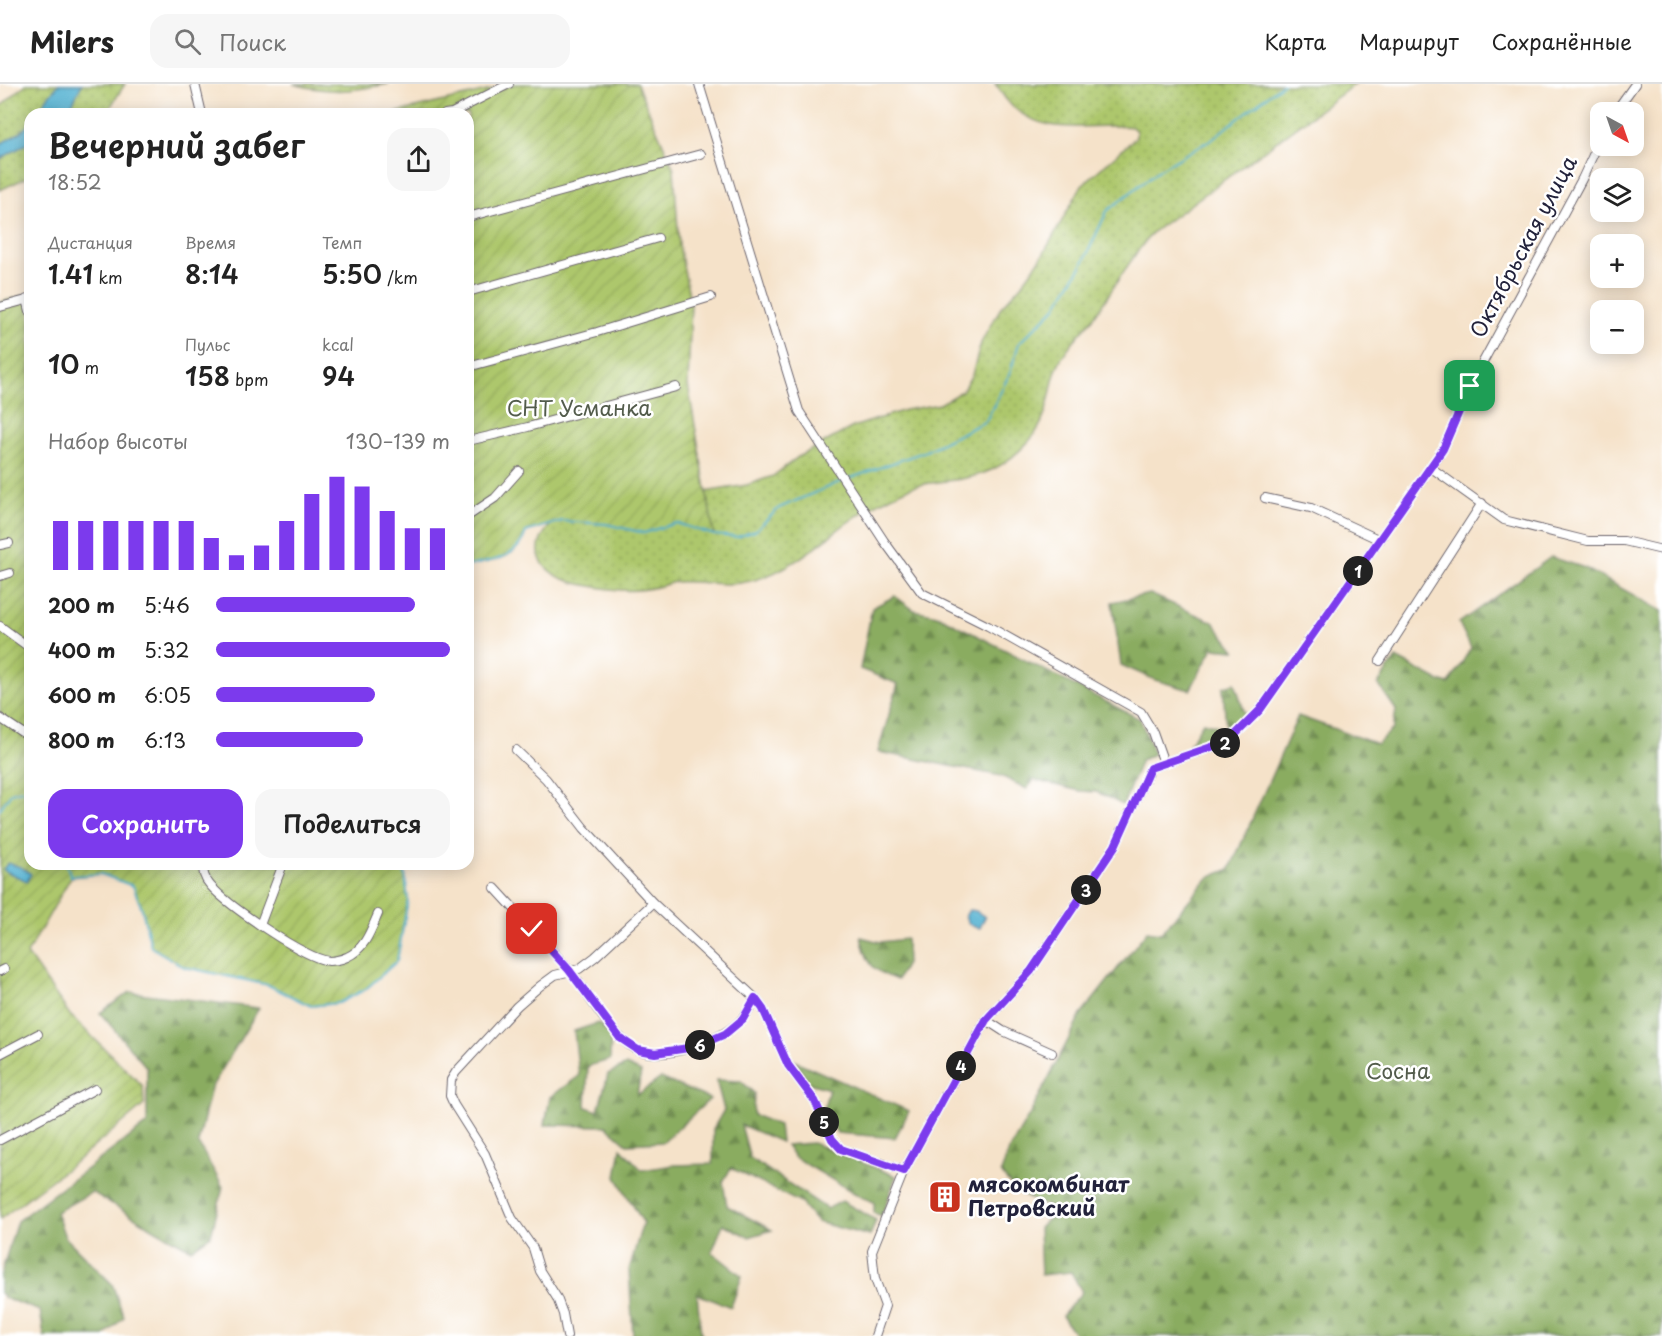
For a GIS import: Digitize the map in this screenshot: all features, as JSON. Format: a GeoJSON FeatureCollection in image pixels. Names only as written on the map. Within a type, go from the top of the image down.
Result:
{"type":"FeatureCollection","features":[{"type":"Feature","properties":{"kind":"street"},"geometry":{"type":"LineString","coordinates":[[195,84],[201,108]]}},
{"type":"Feature","properties":{"kind":"street"},"geometry":{"type":"LineString","coordinates":[[462,108],[509,84]]}},
{"type":"Feature","properties":{"kind":"street"},"geometry":{"type":"LineString","coordinates":[[699,84],[799,411],[884,541],[922,593],[988,626],[1141,712],[1153,732],[1164,763]]}},
{"type":"Feature","properties":{"kind":"street"},"geometry":{"type":"LineString","coordinates":[[1622,102],[1635,84]]}},
{"type":"Feature","properties":{"kind":"street"},"geometry":{"type":"LineString","coordinates":[[474,215],[701,154]]}},
{"type":"Feature","properties":{"kind":"street","name":"Октябрьская улица"},"geometry":{"type":"LineString","coordinates":[[875,1336],[885,1306],[875,1279],[872,1251],[904,1171],[986,1020],[1031,971],[1115,846],[1150,768],[1229,741],[1260,710],[1380,540],[1443,449],[1470,386],[1593,156]]}},
{"type":"Feature","properties":{"kind":"street"},"geometry":{"type":"LineString","coordinates":[[474,290],[658,238]]}},
{"type":"Feature","properties":{"kind":"street"},"geometry":{"type":"LineString","coordinates":[[474,365],[597,332],[711,297]]}},
{"type":"Feature","properties":{"kind":"street"},"geometry":{"type":"LineString","coordinates":[[0,307],[24,300]]}},
{"type":"Feature","properties":{"kind":"street"},"geometry":{"type":"LineString","coordinates":[[474,440],[528,428],[676,387]]}},
{"type":"Feature","properties":{"kind":"street"},"geometry":{"type":"LineString","coordinates":[[1430,467],[1504,520],[1588,541],[1624,541],[1662,550]]}},
{"type":"Feature","properties":{"kind":"street"},"geometry":{"type":"LineString","coordinates":[[474,512],[495,498],[519,471]]}},
{"type":"Feature","properties":{"kind":"street"},"geometry":{"type":"LineString","coordinates":[[1265,498],[1311,508],[1380,540]]}},
{"type":"Feature","properties":{"kind":"street"},"geometry":{"type":"LineString","coordinates":[[1380,661],[1482,503]]}},
{"type":"Feature","properties":{"kind":"street"},"geometry":{"type":"LineString","coordinates":[[0,545],[9,543]]}},
{"type":"Feature","properties":{"kind":"street"},"geometry":{"type":"LineString","coordinates":[[0,576],[10,573]]}},
{"type":"Feature","properties":{"kind":"street"},"geometry":{"type":"LineString","coordinates":[[0,626],[24,644]]}},
{"type":"Feature","properties":{"kind":"street"},"geometry":{"type":"LineString","coordinates":[[0,718],[24,734]]}},
{"type":"Feature","properties":{"kind":"street"},"geometry":{"type":"LineString","coordinates":[[516,750],[546,779],[584,828],[652,903],[755,998],[763,1009],[788,1065],[815,1101],[832,1139],[841,1149],[904,1171]]}},
{"type":"Feature","properties":{"kind":"street"},"geometry":{"type":"LineString","coordinates":[[203,870],[210,885],[260,925],[317,957],[331,961],[348,957],[367,942],[378,914]]}},
{"type":"Feature","properties":{"kind":"street"},"geometry":{"type":"LineString","coordinates":[[260,925],[282,870]]}},
{"type":"Feature","properties":{"kind":"street"},"geometry":{"type":"LineString","coordinates":[[495,888],[569,970],[620,1038],[638,1050],[655,1053],[695,1047],[725,1034],[743,1019],[755,998]]}},
{"type":"Feature","properties":{"kind":"street"},"geometry":{"type":"LineString","coordinates":[[567,1336],[557,1298],[540,1271],[533,1248],[512,1218],[485,1154],[454,1105],[450,1096],[451,1080],[517,1006],[555,975],[579,969],[595,957],[652,903]]}},
{"type":"Feature","properties":{"kind":"street"},"geometry":{"type":"LineString","coordinates":[[986,1020],[1003,1031],[1052,1053]]}},
{"type":"Feature","properties":{"kind":"street"},"geometry":{"type":"LineString","coordinates":[[0,1054],[38,1034]]}},
{"type":"Feature","properties":{"kind":"street"},"geometry":{"type":"LineString","coordinates":[[0,1140],[95,1089]]}},
{"type":"Feature","properties":{"kind":"green space"},"geometry":{"type":"Polygon","coordinates":[[[26,84],[125,84],[110,108],[24,108],[24,179],[0,190],[0,107],[26,84]]]}},
{"type":"Feature","properties":{"kind":"green space"},"geometry":{"type":"Polygon","coordinates":[[[293,84],[388,84],[341,90],[293,84]]]}},
{"type":"Feature","properties":{"kind":"green space","name":"СНТ Усманка"},"geometry":{"type":"Polygon","coordinates":[[[516,84],[637,84],[674,169],[679,245],[691,305],[688,385],[714,535],[676,523],[644,533],[606,524],[562,521],[526,532],[517,548],[503,558],[474,565],[474,108],[415,108],[516,84]]]}},
{"type":"Feature","properties":{"kind":"green space"},"geometry":{"type":"Polygon","coordinates":[[[995,84],[1355,84],[1153,232],[1096,314],[1064,354],[1056,371],[1043,420],[1037,430],[1021,450],[993,470],[972,477],[912,487],[859,515],[789,565],[751,581],[731,584],[675,582],[648,589],[624,590],[574,583],[550,571],[542,563],[539,553],[540,542],[559,516],[747,485],[773,476],[798,457],[853,427],[905,410],[940,404],[962,391],[972,375],[981,343],[990,326],[1002,306],[1041,258],[1082,185],[1136,137],[1136,131],[1132,127],[1069,127],[1040,122],[1012,106],[995,84]]]}},
{"type":"Feature","properties":{"kind":"green space"},"geometry":{"type":"Polygon","coordinates":[[[24,296],[24,870],[405,870],[408,900],[397,961],[366,989],[339,1003],[311,1006],[268,985],[184,967],[151,947],[142,909],[133,886],[101,874],[71,877],[27,954],[70,1015],[143,1086],[144,1105],[78,1160],[0,1219],[0,302],[24,296]]]}},
{"type":"Feature","properties":{"kind":"green space","name":"Сосна"},"geometry":{"type":"Polygon","coordinates":[[[1551,557],[1585,568],[1662,611],[1662,1336],[1076,1336],[1062,1316],[1082,1292],[1071,1272],[1041,1275],[1039,1228],[1057,1210],[1018,1192],[1001,1172],[1010,1148],[1081,1015],[1147,931],[1161,933],[1208,878],[1230,869],[1298,716],[1377,744],[1393,729],[1396,710],[1378,684],[1396,658],[1449,684],[1471,648],[1459,623],[1551,557]]]}},
{"type":"Feature","properties":{"kind":"green space"},"geometry":{"type":"Polygon","coordinates":[[[1150,594],[1213,622],[1235,650],[1213,648],[1190,690],[1155,680],[1121,665],[1112,602],[1150,594]]]}},
{"type":"Feature","properties":{"kind":"green space"},"geometry":{"type":"Polygon","coordinates":[[[895,596],[914,610],[937,615],[1140,719],[1154,754],[1141,760],[1123,805],[1097,792],[1080,791],[1034,780],[1027,789],[1001,776],[878,752],[898,684],[860,669],[872,608],[895,596]]]}},
{"type":"Feature","properties":{"kind":"green space"},"geometry":{"type":"Polygon","coordinates":[[[1235,683],[1245,714],[1234,730],[1226,728],[1223,687],[1235,683]]]}},
{"type":"Feature","properties":{"kind":"green space"},"geometry":{"type":"Polygon","coordinates":[[[1203,722],[1220,727],[1226,738],[1204,746],[1190,743],[1203,722]]]}},
{"type":"Feature","properties":{"kind":"green space"},"geometry":{"type":"Polygon","coordinates":[[[861,937],[880,942],[906,939],[907,962],[897,980],[881,973],[872,965],[868,960],[861,937]]]}},
{"type":"Feature","properties":{"kind":"green space"},"geometry":{"type":"Polygon","coordinates":[[[130,992],[259,1008],[211,1088],[198,1143],[223,1187],[211,1235],[191,1249],[92,1192],[56,1212],[65,1237],[112,1284],[124,1317],[104,1336],[44,1336],[40,1311],[5,1298],[0,1293],[0,1277],[17,1221],[147,1124],[147,1068],[100,1013],[130,992]]]}},
{"type":"Feature","properties":{"kind":"green space"},"geometry":{"type":"Polygon","coordinates":[[[598,1023],[611,1035],[610,1060],[588,1066],[586,1107],[598,1111],[608,1074],[626,1065],[641,1072],[637,1095],[661,1078],[710,1099],[663,1142],[627,1144],[606,1126],[545,1125],[550,1097],[579,1076],[574,1031],[598,1023]]]}},
{"type":"Feature","properties":{"kind":"green space"},"geometry":{"type":"Polygon","coordinates":[[[795,1061],[909,1111],[895,1138],[837,1133],[824,1107],[829,1089],[809,1083],[795,1061]]]}},
{"type":"Feature","properties":{"kind":"green space"},"geometry":{"type":"Polygon","coordinates":[[[716,1080],[741,1081],[754,1093],[753,1115],[779,1125],[781,1142],[741,1125],[750,1158],[827,1209],[842,1201],[876,1220],[870,1236],[817,1222],[801,1203],[731,1168],[723,1182],[727,1206],[772,1230],[749,1237],[723,1224],[712,1252],[742,1276],[731,1307],[697,1294],[703,1336],[633,1336],[629,1270],[643,1222],[616,1177],[621,1148],[642,1170],[674,1165],[713,1164],[713,1129],[724,1110],[716,1080]]]}},
{"type":"Feature","properties":{"kind":"green space"},"geometry":{"type":"Polygon","coordinates":[[[813,1143],[896,1176],[882,1216],[874,1213],[874,1202],[861,1197],[794,1157],[786,1145],[813,1143]]]}},
{"type":"Feature","properties":{"kind":"water"},"geometry":{"type":"Polygon","coordinates":[[[59,84],[82,84],[70,108],[41,108],[59,84]]]}},
{"type":"Feature","properties":{"kind":"water"},"geometry":{"type":"Polygon","coordinates":[[[24,129],[24,145],[0,159],[0,144],[24,129]]]}},
{"type":"Feature","properties":{"kind":"water"},"geometry":{"type":"Polygon","coordinates":[[[8,863],[21,867],[31,874],[27,881],[3,869],[8,863]]]}},
{"type":"Feature","properties":{"kind":"water"},"geometry":{"type":"Polygon","coordinates":[[[969,910],[976,911],[985,917],[980,928],[972,926],[967,921],[965,916],[969,910]]]}},
{"type":"Feature","properties":{"kind":"waterway"},"geometry":{"type":"LineString","coordinates":[[848,479],[926,451],[986,421],[1010,373],[1019,343],[1055,308],[1082,265],[1107,211],[1159,170],[1213,138],[1283,84]]}},
{"type":"Feature","properties":{"kind":"waterway"},"geometry":{"type":"LineString","coordinates":[[474,565],[510,553],[517,548],[526,532],[562,521],[606,524],[644,533],[676,523],[714,535],[737,537],[755,531],[779,508],[842,481]]}},
{"type":"Feature","properties":{"kind":"waterway"},"geometry":{"type":"LineString","coordinates":[[0,809],[11,793],[24,791]]}},
{"type":"Feature","properties":{"kind":"waterway"},"geometry":{"type":"LineString","coordinates":[[68,870],[71,876],[101,874],[133,886],[142,909],[151,947],[184,967],[268,985],[311,1006],[339,1003],[366,989],[397,961],[408,900],[405,870]]}},
{"type":"Feature","properties":{"kind":"place","name":"мясокомбинат Петровский"},"geometry":{"type":"Point","coordinates":[945,1197]}},
{"type":"Feature","properties":{"kind":"route"},"geometry":{"type":"LineString","coordinates":[[532,929],[569,970],[620,1038],[638,1050],[655,1053],[695,1047],[725,1034],[743,1019],[755,998],[763,1009],[788,1065],[815,1101],[832,1139],[841,1149],[904,1171],[986,1020],[1031,971],[1115,846],[1150,768],[1229,741],[1260,710],[1443,449],[1470,386]]}}]}
